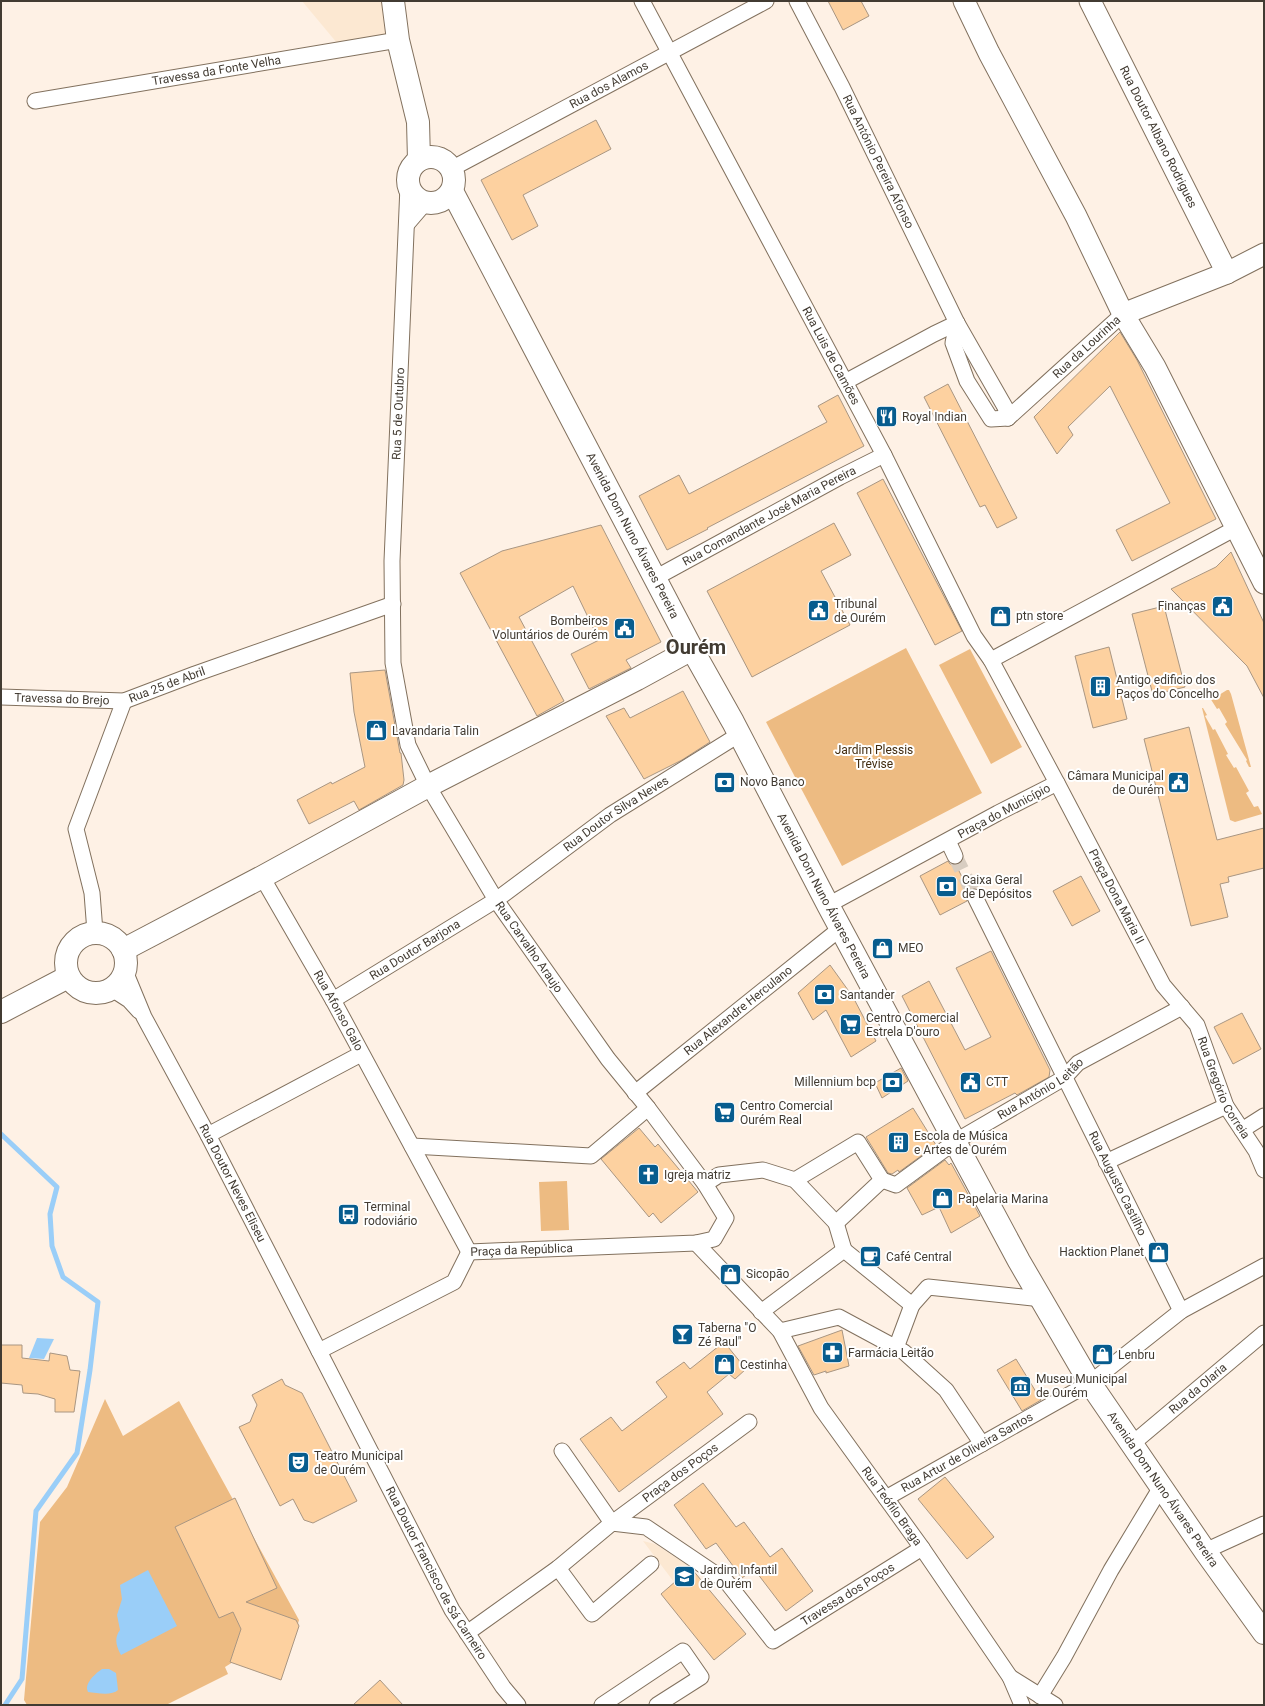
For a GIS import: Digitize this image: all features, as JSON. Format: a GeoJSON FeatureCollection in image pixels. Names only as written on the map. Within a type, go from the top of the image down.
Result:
{"type":"FeatureCollection","features":[{"type":"Feature","properties":{"kind":"main road"},"geometry":{"type":"LineString","coordinates":[[393,1],[398,40],[418,122],[436,162],[454,184],[438,199],[417,199],[412,194],[408,186],[409,171],[413,165],[436,162]]}},
{"type":"Feature","properties":{"kind":"main road","name":"Avenida Dom Nuno Álvares Pereira"},"geometry":{"type":"LineString","coordinates":[[438,199],[468,220],[692,648],[740,734],[828,905],[956,1141],[1019,1261],[1090,1383],[1205,1551],[1264,1633]]}},
{"type":"Feature","properties":{"kind":"main road"},"geometry":{"type":"LineString","coordinates":[[123,950],[262,877],[428,786],[637,679],[692,648]]}},
{"type":"Feature","properties":{"kind":"main road"},"geometry":{"type":"LineString","coordinates":[[95,932],[112,937],[123,950],[118,980],[96,994],[80,989],[68,977],[66,957],[76,939],[95,932]]}},
{"type":"Feature","properties":{"kind":"main road"},"geometry":{"type":"LineString","coordinates":[[1,1012],[68,977]]}},
{"type":"Feature","properties":{"kind":"street","name":"Rua Luis de Camões"},"geometry":{"type":"LineString","coordinates":[[642,1],[829,354],[846,382],[974,636],[991,660]]}},
{"type":"Feature","properties":{"kind":"street","name":"Rua dos Alamos"},"geometry":{"type":"LineString","coordinates":[[436,162],[670,52],[766,1]]}},
{"type":"Feature","properties":{"kind":"street","name":"Rua António Pereira Afonso"},"geometry":{"type":"LineString","coordinates":[[797,1],[842,87],[957,323],[1005,407],[1008,418]]}},
{"type":"Feature","properties":{"kind":"street"},"geometry":{"type":"LineString","coordinates":[[964,1],[1076,216],[1123,314],[1155,367],[1264,583]]}},
{"type":"Feature","properties":{"kind":"street","name":"Rua Doutor Albano Rodrigues"},"geometry":{"type":"LineString","coordinates":[[1090,1],[1227,272]]}},
{"type":"Feature","properties":{"kind":"street","name":"Travessa da Fonte Velha"},"geometry":{"type":"LineString","coordinates":[[35,101],[398,40]]}},
{"type":"Feature","properties":{"kind":"street","name":"Rua 5 de Outubro"},"geometry":{"type":"LineString","coordinates":[[393,604],[392,561],[408,186]]}},
{"type":"Feature","properties":{"kind":"street"},"geometry":{"type":"LineString","coordinates":[[407,224],[438,199]]}},
{"type":"Feature","properties":{"kind":"street","name":"Rua da Lourinha"},"geometry":{"type":"LineString","coordinates":[[1008,418],[1123,314],[1227,272],[1264,254]]}},
{"type":"Feature","properties":{"kind":"street"},"geometry":{"type":"LineString","coordinates":[[846,382],[957,323]]}},
{"type":"Feature","properties":{"kind":"street","name":"Rua Comandante José Maria Pereira"},"geometry":{"type":"LineString","coordinates":[[655,578],[840,477],[884,456]]}},
{"type":"Feature","properties":{"kind":"street"},"geometry":{"type":"LineString","coordinates":[[991,660],[1236,528]]}},
{"type":"Feature","properties":{"kind":"street","name":"Rua 25 de Abril"},"geometry":{"type":"LineString","coordinates":[[95,932],[92,893],[76,829],[124,701],[195,674],[393,604]]}},
{"type":"Feature","properties":{"kind":"street","name":"Rua Carvalho Araujo"},"geometry":{"type":"LineString","coordinates":[[393,604],[393,663],[408,745],[428,786],[496,900],[608,1059],[648,1108],[705,1184],[726,1218],[714,1239],[696,1243]]}},
{"type":"Feature","properties":{"kind":"street","name":"Praça do Município"},"geometry":{"type":"LineString","coordinates":[[828,905],[998,813],[1057,783],[991,660]]}},
{"type":"Feature","properties":{"kind":"street","name":"Travessa do Brejo"},"geometry":{"type":"LineString","coordinates":[[1,697],[124,701]]}},
{"type":"Feature","properties":{"kind":"street","name":"Rua Doutor Silva Neves"},"geometry":{"type":"LineString","coordinates":[[496,900],[610,815],[740,734]]}},
{"type":"Feature","properties":{"kind":"street","name":"Praça Dona Maria II"},"geometry":{"type":"LineString","coordinates":[[1057,783],[1163,986],[1182,1007]]}},
{"type":"Feature","properties":{"kind":"street"},"geometry":{"type":"LineString","coordinates":[[948,841],[956,856]]}},
{"type":"Feature","properties":{"kind":"street","name":"Rua Afonso Galo"},"geometry":{"type":"LineString","coordinates":[[262,877],[332,1000],[412,1146]]}},
{"type":"Feature","properties":{"kind":"street","name":"Rua Augusto Castilho"},"geometry":{"type":"LineString","coordinates":[[975,897],[1181,1311]]}},
{"type":"Feature","properties":{"kind":"street","name":"Rua Doutor Barjona"},"geometry":{"type":"LineString","coordinates":[[332,1000],[496,900]]}},
{"type":"Feature","properties":{"kind":"street","name":"Rua Alexandre Herculano"},"geometry":{"type":"LineString","coordinates":[[635,1093],[841,928]]}},
{"type":"Feature","properties":{"kind":"street","name":"Rua Doutor Neves Eliseu"},"geometry":{"type":"LineString","coordinates":[[118,980],[129,1000],[144,1016]]}},
{"type":"Feature","properties":{"kind":"street","name":"Rua Doutor Neves Eliseu"},"geometry":{"type":"LineString","coordinates":[[118,980],[144,1016],[208,1135],[319,1351]]}},
{"type":"Feature","properties":{"kind":"street","name":"Rua António Leitão"},"geometry":{"type":"LineString","coordinates":[[882,1180],[896,1185],[956,1141],[1064,1078],[1078,1063],[1182,1007]]}},
{"type":"Feature","properties":{"kind":"street","name":"Rua Gregório Correia"},"geometry":{"type":"LineString","coordinates":[[1182,1007],[1197,1025],[1226,1106],[1256,1151],[1264,1170]]}},
{"type":"Feature","properties":{"kind":"street"},"geometry":{"type":"LineString","coordinates":[[208,1135],[361,1054]]}},
{"type":"Feature","properties":{"kind":"street"},"geometry":{"type":"LineString","coordinates":[[1106,1162],[1226,1106]]}},
{"type":"Feature","properties":{"kind":"street"},"geometry":{"type":"LineString","coordinates":[[412,1146],[591,1156],[648,1108]]}},
{"type":"Feature","properties":{"kind":"street"},"geometry":{"type":"LineString","coordinates":[[1242,1130],[1264,1116]]}},
{"type":"Feature","properties":{"kind":"street"},"geometry":{"type":"LineString","coordinates":[[794,1180],[858,1142],[882,1180],[836,1223]]}},
{"type":"Feature","properties":{"kind":"street","name":"Praça da República"},"geometry":{"type":"LineString","coordinates":[[412,1146],[470,1252],[696,1243]]}},
{"type":"Feature","properties":{"kind":"street"},"geometry":{"type":"LineString","coordinates":[[705,1184],[719,1175],[763,1170],[794,1180],[836,1223],[844,1250],[912,1305]]}},
{"type":"Feature","properties":{"kind":"street","name":"Rua Teófilo Braga"},"geometry":{"type":"LineString","coordinates":[[696,1243],[780,1331],[821,1408],[922,1548],[1010,1677]]}},
{"type":"Feature","properties":{"kind":"street"},"geometry":{"type":"LineString","coordinates":[[761,1312],[844,1250]]}},
{"type":"Feature","properties":{"kind":"street"},"geometry":{"type":"LineString","coordinates":[[319,1351],[454,1282],[470,1252]]}},
{"type":"Feature","properties":{"kind":"street","name":"Rua Artur de Oliveira Santos"},"geometry":{"type":"LineString","coordinates":[[886,1498],[1090,1383],[1181,1311],[1264,1266]]}},
{"type":"Feature","properties":{"kind":"street"},"geometry":{"type":"LineString","coordinates":[[896,1348],[912,1305],[928,1287],[1042,1300]]}},
{"type":"Feature","properties":{"kind":"street"},"geometry":{"type":"LineString","coordinates":[[780,1331],[839,1317],[904,1352],[946,1390],[982,1444]]}},
{"type":"Feature","properties":{"kind":"street","name":"Rua da Olaria"},"geometry":{"type":"LineString","coordinates":[[1132,1444],[1264,1334]]}},
{"type":"Feature","properties":{"kind":"street","name":"Rua Doutor Francisco de Sá Carneiro"},"geometry":{"type":"LineString","coordinates":[[319,1351],[452,1610],[503,1687],[518,1705]]}},
{"type":"Feature","properties":{"kind":"street","name":"Praça dos Poços"},"geometry":{"type":"LineString","coordinates":[[467,1633],[558,1568],[612,1523],[749,1422]]}},
{"type":"Feature","properties":{"kind":"street"},"geometry":{"type":"LineString","coordinates":[[562,1451],[612,1523]]}},
{"type":"Feature","properties":{"kind":"street"},"geometry":{"type":"LineString","coordinates":[[1040,1696],[1064,1657],[1111,1570],[1161,1487]]}},
{"type":"Feature","properties":{"kind":"street","name":"Travessa dos Poços"},"geometry":{"type":"LineString","coordinates":[[612,1523],[646,1527],[726,1581],[773,1641],[922,1548]]}},
{"type":"Feature","properties":{"kind":"street"},"geometry":{"type":"LineString","coordinates":[[1205,1551],[1264,1524]]}},
{"type":"Feature","properties":{"kind":"street"},"geometry":{"type":"LineString","coordinates":[[558,1568],[592,1614],[651,1564]]}},
{"type":"Feature","properties":{"kind":"street"},"geometry":{"type":"LineString","coordinates":[[602,1705],[683,1651],[701,1677],[657,1705]]}},
{"type":"Feature","properties":{"kind":"street"},"geometry":{"type":"LineString","coordinates":[[1010,1677],[1055,1705]]}},
{"type":"Feature","properties":{"kind":"street"},"geometry":{"type":"LineString","coordinates":[[1010,1677],[1022,1705]]}},
{"type":"Feature","properties":{"kind":"shaded area"},"geometry":{"type":"Polygon","coordinates":[[[302,1],[393,1],[398,40],[342,49],[302,1]]]}},
{"type":"Feature","properties":{"kind":"shaded area","name":"Jardim Infantil de Ourém"},"geometry":{"type":"Polygon","coordinates":[[[643,1541],[655,1544],[692,1568],[707,1587],[689,1602],[643,1541]]]}},
{"type":"Feature","properties":{"kind":"green space","name":"Jardim Plessis Trévise"},"geometry":{"type":"Polygon","coordinates":[[[906,648],[982,793],[842,866],[766,722],[906,648]]]}},
{"type":"Feature","properties":{"kind":"green space"},"geometry":{"type":"Polygon","coordinates":[[[970,649],[1022,747],[991,764],[939,665],[970,649]]]}},
{"type":"Feature","properties":{"kind":"green space"},"geometry":{"type":"Polygon","coordinates":[[[1229,690],[1231,694],[1251,767],[1249,767],[1246,761],[1247,760],[1225,724],[1227,722],[1219,708],[1217,709],[1210,698],[1214,698],[1229,690]]]}},
{"type":"Feature","properties":{"kind":"green space"},"geometry":{"type":"Polygon","coordinates":[[[1202,708],[1207,715],[1205,716],[1213,730],[1215,729],[1228,754],[1226,755],[1234,768],[1236,767],[1249,791],[1246,793],[1254,807],[1258,806],[1262,814],[1235,822],[1230,820],[1202,708]]]}},
{"type":"Feature","properties":{"kind":"green space"},"geometry":{"type":"Polygon","coordinates":[[[567,1181],[569,1230],[541,1231],[539,1182],[567,1181]]]}},
{"type":"Feature","properties":{"kind":"green space"},"geometry":{"type":"Polygon","coordinates":[[[105,1399],[123,1436],[179,1401],[299,1620],[282,1676],[233,1662],[225,1667],[228,1674],[166,1705],[27,1705],[24,1700],[40,1522],[67,1487],[105,1399]]]}},
{"type":"Feature","properties":{"kind":"water"},"geometry":{"type":"Polygon","coordinates":[[[37,1338],[54,1339],[44,1359],[29,1358],[37,1338]]]}},
{"type":"Feature","properties":{"kind":"water"},"geometry":{"type":"Polygon","coordinates":[[[148,1570],[177,1626],[121,1655],[116,1642],[120,1630],[117,1615],[122,1599],[120,1585],[148,1570]]]}},
{"type":"Feature","properties":{"kind":"water"},"geometry":{"type":"Polygon","coordinates":[[[102,1669],[109,1669],[116,1673],[118,1690],[108,1694],[88,1692],[88,1683],[94,1675],[102,1669]]]}},
{"type":"Feature","properties":{"kind":"building"},"geometry":{"type":"Polygon","coordinates":[[[828,1],[861,1],[869,16],[843,30],[828,1]]]}},
{"type":"Feature","properties":{"kind":"building"},"geometry":{"type":"Polygon","coordinates":[[[596,120],[611,149],[523,195],[538,226],[512,240],[481,180],[596,120]]]}},
{"type":"Feature","properties":{"kind":"building"},"geometry":{"type":"Polygon","coordinates":[[[1120,332],[1137,360],[1216,519],[1132,561],[1116,530],[1170,503],[1110,386],[1068,427],[1073,435],[1057,454],[1034,417],[1120,332]]]}},
{"type":"Feature","properties":{"kind":"building"},"geometry":{"type":"Polygon","coordinates":[[[948,384],[1017,518],[997,528],[985,505],[980,507],[924,397],[948,384]]]}},
{"type":"Feature","properties":{"kind":"building"},"geometry":{"type":"Polygon","coordinates":[[[838,395],[864,446],[667,550],[639,496],[679,475],[689,494],[827,422],[818,406],[838,395]]]}},
{"type":"Feature","properties":{"kind":"building"},"geometry":{"type":"Polygon","coordinates":[[[883,479],[962,631],[935,645],[857,493],[883,479]]]}},
{"type":"Feature","properties":{"kind":"building","name":"Tribunal de Ourém"},"geometry":{"type":"Polygon","coordinates":[[[834,523],[851,555],[821,571],[850,625],[752,677],[707,591],[834,523]]]}},
{"type":"Feature","properties":{"kind":"building","name":"Bombeiros Voluntários de Ourém"},"geometry":{"type":"Polygon","coordinates":[[[601,525],[661,642],[626,660],[631,668],[589,689],[571,654],[599,640],[573,586],[519,617],[564,701],[537,716],[460,573],[502,551],[601,525]]]}},
{"type":"Feature","properties":{"kind":"building","name":"Finanças"},"geometry":{"type":"Polygon","coordinates":[[[1231,552],[1264,623],[1264,698],[1247,666],[1171,589],[1216,567],[1231,552]]]}},
{"type":"Feature","properties":{"kind":"building"},"geometry":{"type":"Polygon","coordinates":[[[1164,606],[1185,687],[1153,695],[1132,614],[1164,606]]]}},
{"type":"Feature","properties":{"kind":"building","name":"Antigo edificio dos Paços do Concelho"},"geometry":{"type":"Polygon","coordinates":[[[1109,647],[1127,719],[1093,728],[1075,656],[1109,647]]]}},
{"type":"Feature","properties":{"kind":"building"},"geometry":{"type":"Polygon","coordinates":[[[385,670],[401,753],[404,780],[403,785],[359,810],[354,801],[309,824],[297,800],[331,782],[332,784],[365,767],[354,712],[350,673],[385,670]]]}},
{"type":"Feature","properties":{"kind":"building"},"geometry":{"type":"Polygon","coordinates":[[[683,691],[710,742],[682,760],[644,779],[606,716],[624,708],[630,718],[683,691]]]}},
{"type":"Feature","properties":{"kind":"building","name":"Câmara Municipal de Ourém"},"geometry":{"type":"Polygon","coordinates":[[[1189,727],[1217,840],[1264,828],[1264,868],[1228,877],[1229,882],[1220,884],[1228,917],[1191,926],[1144,739],[1189,727]]]}},
{"type":"Feature","properties":{"kind":"building","name":"Caixa Geral de Depósitos"},"geometry":{"type":"Polygon","coordinates":[[[948,861],[950,864],[956,865],[969,891],[966,896],[967,901],[940,915],[920,876],[948,861]]]}},
{"type":"Feature","properties":{"kind":"building"},"geometry":{"type":"Polygon","coordinates":[[[1081,876],[1100,911],[1072,926],[1053,891],[1081,876]]]}},
{"type":"Feature","properties":{"kind":"building"},"geometry":{"type":"Polygon","coordinates":[[[991,951],[1050,1070],[1049,1077],[1017,1095],[1015,1093],[965,1119],[902,996],[929,981],[965,1050],[991,1037],[956,968],[991,951]]]}},
{"type":"Feature","properties":{"kind":"building"},"geometry":{"type":"Polygon","coordinates":[[[830,965],[853,997],[876,1041],[851,1057],[826,1010],[813,1020],[798,993],[830,965]]]}},
{"type":"Feature","properties":{"kind":"building"},"geometry":{"type":"Polygon","coordinates":[[[1242,1013],[1261,1049],[1233,1064],[1214,1027],[1242,1013]]]}},
{"type":"Feature","properties":{"kind":"building","name":"Millennium bcp"},"geometry":{"type":"Polygon","coordinates":[[[901,1068],[908,1081],[882,1098],[875,1083],[901,1068]]]}},
{"type":"Feature","properties":{"kind":"building","name":"Escola de Música e Artes de Ourém"},"geometry":{"type":"Polygon","coordinates":[[[913,1108],[936,1145],[899,1172],[898,1170],[892,1174],[888,1173],[866,1137],[913,1108]]]}},
{"type":"Feature","properties":{"kind":"building","name":"Igreja matriz"},"geometry":{"type":"Polygon","coordinates":[[[639,1128],[655,1147],[658,1144],[698,1192],[661,1223],[653,1213],[649,1217],[601,1159],[639,1128]]]}},
{"type":"Feature","properties":{"kind":"building","name":"Papelaria Marina"},"geometry":{"type":"Polygon","coordinates":[[[945,1160],[949,1165],[951,1163],[980,1216],[951,1233],[939,1207],[922,1215],[907,1188],[945,1160]]]}},
{"type":"Feature","properties":{"kind":"building","name":"Farmácia Leitão"},"geometry":{"type":"Polygon","coordinates":[[[842,1330],[849,1366],[814,1375],[798,1346],[842,1330]]]}},
{"type":"Feature","properties":{"kind":"building"},"geometry":{"type":"Polygon","coordinates":[[[724,1342],[746,1369],[735,1379],[729,1374],[707,1392],[723,1414],[619,1492],[580,1439],[611,1417],[622,1431],[667,1397],[656,1382],[684,1362],[690,1369],[724,1342]]]}},
{"type":"Feature","properties":{"kind":"building"},"geometry":{"type":"Polygon","coordinates":[[[1,1345],[22,1345],[22,1358],[49,1361],[50,1353],[67,1356],[70,1370],[80,1371],[74,1412],[55,1412],[55,1399],[38,1394],[23,1393],[22,1385],[1,1383],[1,1345]]]}},
{"type":"Feature","properties":{"kind":"building","name":"Museu Municipal de Ourém"},"geometry":{"type":"Polygon","coordinates":[[[1016,1359],[1041,1400],[1022,1411],[997,1370],[1016,1359]]]}},
{"type":"Feature","properties":{"kind":"building","name":"Teatro Municipal de Ourém"},"geometry":{"type":"Polygon","coordinates":[[[282,1379],[285,1385],[302,1393],[357,1501],[313,1523],[304,1520],[293,1499],[280,1506],[239,1427],[250,1422],[257,1405],[252,1395],[282,1379]]]}},
{"type":"Feature","properties":{"kind":"building"},"geometry":{"type":"Polygon","coordinates":[[[945,1477],[994,1537],[967,1559],[918,1499],[945,1477]]]}},
{"type":"Feature","properties":{"kind":"building"},"geometry":{"type":"Polygon","coordinates":[[[703,1483],[736,1527],[744,1522],[770,1557],[782,1548],[813,1591],[786,1611],[754,1569],[742,1578],[716,1543],[706,1549],[674,1505],[703,1483]]]}},
{"type":"Feature","properties":{"kind":"building"},"geometry":{"type":"Polygon","coordinates":[[[235,1498],[277,1588],[246,1602],[296,1620],[299,1626],[281,1680],[230,1662],[241,1629],[233,1612],[219,1618],[175,1527],[235,1498]]]}},
{"type":"Feature","properties":{"kind":"building"},"geometry":{"type":"Polygon","coordinates":[[[691,1568],[746,1634],[714,1660],[661,1594],[691,1568]]]}},
{"type":"Feature","properties":{"kind":"building"},"geometry":{"type":"Polygon","coordinates":[[[380,1680],[403,1705],[353,1705],[380,1680]]]}},
{"type":"Feature","properties":{"kind":"waterway"},"geometry":{"type":"LineString","coordinates":[[1,1134],[57,1187],[50,1214],[52,1246],[63,1277],[98,1302],[90,1370],[77,1453],[36,1511],[22,1679],[5,1705]]}},
{"type":"Feature","properties":{"kind":"tunnel"},"geometry":{"type":"LineString","coordinates":[[955,856],[975,897]]}},
{"type":"Feature","properties":{"kind":"place","name":"Royal Indian"},"geometry":{"type":"Point","coordinates":[886,417]}},
{"type":"Feature","properties":{"kind":"place","name":"Finanças"},"geometry":{"type":"Point","coordinates":[1222,606]}},
{"type":"Feature","properties":{"kind":"place","name":"Tribunal de Ourém"},"geometry":{"type":"Point","coordinates":[818,611]}},
{"type":"Feature","properties":{"kind":"place","name":"ptn store"},"geometry":{"type":"Point","coordinates":[1000,616]}},
{"type":"Feature","properties":{"kind":"place","name":"Bombeiros Voluntários de Ourém"},"geometry":{"type":"Point","coordinates":[624,628]}},
{"type":"Feature","properties":{"kind":"place","name":"Antigo edificio dos Paços do Concelho"},"geometry":{"type":"Point","coordinates":[1101,687]}},
{"type":"Feature","properties":{"kind":"place","name":"Lavandaria Talin"},"geometry":{"type":"Point","coordinates":[377,731]}},
{"type":"Feature","properties":{"kind":"place","name":"Novo Banco"},"geometry":{"type":"Point","coordinates":[725,782]}},
{"type":"Feature","properties":{"kind":"place","name":"Câmara Municipal de Ourém"},"geometry":{"type":"Point","coordinates":[1179,783]}},
{"type":"Feature","properties":{"kind":"place","name":"Caixa Geral de Depósitos"},"geometry":{"type":"Point","coordinates":[946,887]}},
{"type":"Feature","properties":{"kind":"place","name":"MEO"},"geometry":{"type":"Point","coordinates":[882,948]}},
{"type":"Feature","properties":{"kind":"place","name":"Santander"},"geometry":{"type":"Point","coordinates":[825,995]}},
{"type":"Feature","properties":{"kind":"place","name":"Centro Comercial Estrela D'ouro"},"geometry":{"type":"Point","coordinates":[851,1025]}},
{"type":"Feature","properties":{"kind":"place","name":"Millennium bcp"},"geometry":{"type":"Point","coordinates":[892,1082]}},
{"type":"Feature","properties":{"kind":"place","name":"CTT"},"geometry":{"type":"Point","coordinates":[970,1082]}},
{"type":"Feature","properties":{"kind":"place","name":"Centro Comercial Ourém Real"},"geometry":{"type":"Point","coordinates":[724,1113]}},
{"type":"Feature","properties":{"kind":"place","name":"Escola de Música e Artes de Ourém"},"geometry":{"type":"Point","coordinates":[899,1143]}},
{"type":"Feature","properties":{"kind":"place","name":"Igreja matriz"},"geometry":{"type":"Point","coordinates":[649,1175]}},
{"type":"Feature","properties":{"kind":"place","name":"Papelaria Marina"},"geometry":{"type":"Point","coordinates":[942,1199]}},
{"type":"Feature","properties":{"kind":"place","name":"Terminal rodoviário"},"geometry":{"type":"Point","coordinates":[348,1214]}},
{"type":"Feature","properties":{"kind":"place","name":"Hacktion Planet"},"geometry":{"type":"Point","coordinates":[1159,1252]}},
{"type":"Feature","properties":{"kind":"place","name":"Café Central"},"geometry":{"type":"Point","coordinates":[870,1257]}},
{"type":"Feature","properties":{"kind":"place","name":"Sicopāo"},"geometry":{"type":"Point","coordinates":[731,1274]}},
{"type":"Feature","properties":{"kind":"place","name":"Taberna \"O Zé Raul\""},"geometry":{"type":"Point","coordinates":[682,1335]}},
{"type":"Feature","properties":{"kind":"place","name":"Farmácia Leitão"},"geometry":{"type":"Point","coordinates":[833,1353]}},
{"type":"Feature","properties":{"kind":"place","name":"Lenbru"},"geometry":{"type":"Point","coordinates":[1102,1355]}},
{"type":"Feature","properties":{"kind":"place","name":"Cestinha"},"geometry":{"type":"Point","coordinates":[724,1365]}},
{"type":"Feature","properties":{"kind":"place","name":"Museu Municipal de Ourém"},"geometry":{"type":"Point","coordinates":[1020,1386]}},
{"type":"Feature","properties":{"kind":"place","name":"Teatro Municipal de Ourém"},"geometry":{"type":"Point","coordinates":[298,1463]}},
{"type":"Feature","properties":{"kind":"place","name":"Jardim Infantil de Ourém"},"geometry":{"type":"Point","coordinates":[685,1577]}},
{"type":"Feature","properties":{"kind":"district","name":"Ourém"},"geometry":{"type":"Point","coordinates":[696,647]}}]}
